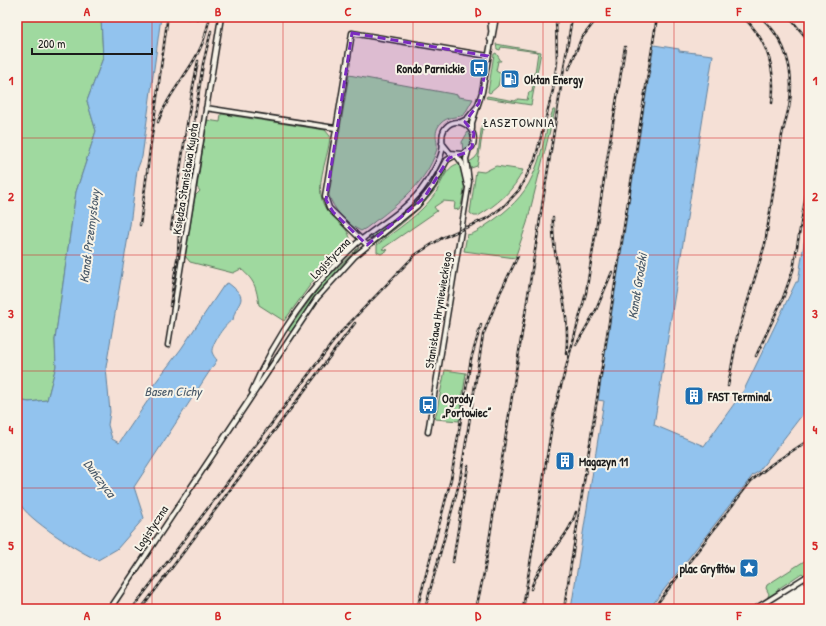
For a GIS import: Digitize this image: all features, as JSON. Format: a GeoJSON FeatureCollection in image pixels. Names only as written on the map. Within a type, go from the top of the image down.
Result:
{"type":"FeatureCollection","features":[{"type":"Feature","properties":{"kind":"main road"},"geometry":{"type":"LineString","coordinates":[[491,39],[496,17]]}},
{"type":"Feature","properties":{"kind":"street","name":"Księdza Stanisława Kujota"},"geometry":{"type":"LineString","coordinates":[[168,344],[221,17]]}},
{"type":"Feature","properties":{"kind":"street"},"geometry":{"type":"LineString","coordinates":[[479,103],[468,118],[451,124],[445,129],[442,136],[442,142],[448,152],[456,155],[462,154],[469,151],[474,141],[472,123],[479,103],[491,39],[490,17]]}},
{"type":"Feature","properties":{"kind":"street"},"geometry":{"type":"LineString","coordinates":[[367,246],[333,212],[326,200],[325,192],[352,33],[488,56]]}},
{"type":"Feature","properties":{"kind":"street"},"geometry":{"type":"LineString","coordinates":[[206,108],[335,128]]}},
{"type":"Feature","properties":{"kind":"street"},"geometry":{"type":"LineString","coordinates":[[459,122],[467,124],[472,130]]}},
{"type":"Feature","properties":{"kind":"street","name":"Logistyczna"},"geometry":{"type":"LineString","coordinates":[[246,403],[268,357],[300,308],[326,275],[361,240],[400,211],[418,193],[436,166],[442,150],[442,142]]}},
{"type":"Feature","properties":{"kind":"street","name":"Stanisława Hryniewieckiego"},"geometry":{"type":"LineString","coordinates":[[428,432],[469,179],[466,159],[469,151]]}},
{"type":"Feature","properties":{"kind":"street","name":"Logistyczna"},"geometry":{"type":"LineString","coordinates":[[111,607],[321,293],[342,269],[367,246],[417,206],[433,186],[447,160],[456,155]]}},
{"type":"Feature","properties":{"kind":"street","name":"Stanisława Hryniewieckiego"},"geometry":{"type":"LineString","coordinates":[[456,155],[462,162],[467,192]]}},
{"type":"Feature","properties":{"kind":"street"},"geometry":{"type":"LineString","coordinates":[[754,609],[809,575]]}},
{"type":"Feature","properties":{"kind":"highlighted area"},"geometry":{"type":"Polygon","coordinates":[[[352,33],[488,56],[479,103],[465,122],[474,133],[472,147],[465,153],[449,158],[424,198],[367,245],[333,212],[326,200],[352,33]]]}},
{"type":"Feature","properties":{"kind":"shaded area"},"geometry":{"type":"Polygon","coordinates":[[[161,17],[809,17],[809,211],[798,283],[795,282],[744,390],[704,446],[654,425],[713,55],[679,51],[679,49],[654,45],[599,400],[604,400],[571,609],[17,609],[17,481],[21,505],[48,531],[64,541],[144,518],[134,487],[217,361],[212,352],[213,345],[226,325],[232,320],[235,311],[241,303],[181,349],[152,387],[153,393],[119,444],[112,439],[108,425],[110,412],[106,367],[130,225],[137,170],[142,157],[161,17]]]}},
{"type":"Feature","properties":{"kind":"shaded area"},"geometry":{"type":"Polygon","coordinates":[[[809,406],[809,558],[767,585],[769,594],[767,599],[751,609],[649,609],[753,474],[758,472],[809,406]]]}},
{"type":"Feature","properties":{"kind":"green space"},"geometry":{"type":"Polygon","coordinates":[[[17,17],[101,17],[103,58],[87,101],[96,131],[76,192],[55,340],[56,366],[47,400],[29,402],[17,400],[17,17]]]}},
{"type":"Feature","properties":{"kind":"green space"},"geometry":{"type":"Polygon","coordinates":[[[496,44],[541,52],[531,105],[486,98],[487,96],[515,101],[518,99],[527,100],[529,92],[532,92],[534,75],[532,74],[535,73],[538,52],[501,47],[500,50],[497,49],[496,44]]]}},
{"type":"Feature","properties":{"kind":"green space"},"geometry":{"type":"Polygon","coordinates":[[[496,53],[501,61],[498,61],[496,71],[501,74],[498,86],[490,93],[488,92],[494,54],[496,53]]]}},
{"type":"Feature","properties":{"kind":"green space"},"geometry":{"type":"Polygon","coordinates":[[[349,75],[473,99],[464,115],[446,119],[438,127],[436,134],[436,152],[432,162],[420,181],[398,203],[361,231],[341,216],[329,195],[349,75]]]}},
{"type":"Feature","properties":{"kind":"green space"},"geometry":{"type":"Polygon","coordinates":[[[553,110],[555,110],[527,223],[515,258],[464,251],[467,235],[476,232],[497,218],[520,197],[529,184],[538,161],[553,110]]]}},
{"type":"Feature","properties":{"kind":"green space"},"geometry":{"type":"Polygon","coordinates":[[[221,114],[325,130],[330,136],[321,178],[321,195],[326,208],[344,227],[350,237],[350,242],[316,277],[284,321],[259,305],[257,293],[252,281],[241,269],[233,273],[190,262],[185,256],[195,196],[200,191],[197,187],[207,120],[220,122],[221,114]]]}},
{"type":"Feature","properties":{"kind":"green space"},"geometry":{"type":"Polygon","coordinates":[[[482,123],[484,123],[478,162],[477,166],[471,168],[468,163],[478,154],[482,123]]]}},
{"type":"Feature","properties":{"kind":"green space"},"geometry":{"type":"Polygon","coordinates":[[[469,130],[471,133],[471,142],[463,151],[462,142],[469,130]]]}},
{"type":"Feature","properties":{"kind":"green space"},"geometry":{"type":"Polygon","coordinates":[[[458,164],[463,172],[464,178],[463,196],[459,209],[454,210],[455,202],[443,201],[434,207],[437,211],[382,249],[388,250],[381,254],[377,252],[377,245],[408,222],[429,202],[450,168],[458,164]]]}},
{"type":"Feature","properties":{"kind":"green space"},"geometry":{"type":"Polygon","coordinates":[[[439,166],[441,167],[435,178],[421,198],[374,237],[369,239],[371,235],[401,213],[417,197],[425,188],[439,166]]]}},
{"type":"Feature","properties":{"kind":"green space"},"geometry":{"type":"Polygon","coordinates":[[[496,166],[523,170],[515,184],[504,197],[485,212],[478,216],[474,216],[470,213],[476,171],[484,172],[496,166]]]}},
{"type":"Feature","properties":{"kind":"green space"},"geometry":{"type":"Polygon","coordinates":[[[446,169],[447,170],[433,193],[425,202],[376,244],[379,239],[408,216],[425,200],[440,180],[446,169]]]}},
{"type":"Feature","properties":{"kind":"green space"},"geometry":{"type":"Polygon","coordinates":[[[359,247],[317,293],[291,332],[288,330],[323,282],[359,247]]]}},
{"type":"Feature","properties":{"kind":"green space"},"geometry":{"type":"Polygon","coordinates":[[[445,370],[466,373],[459,421],[435,419],[445,370]]]}},
{"type":"Feature","properties":{"kind":"green space"},"geometry":{"type":"Polygon","coordinates":[[[809,558],[809,572],[804,575],[802,573],[778,589],[778,591],[767,599],[769,594],[766,588],[767,585],[809,558]]]}},
{"type":"Feature","properties":{"kind":"water"},"geometry":{"type":"Polygon","coordinates":[[[101,17],[161,17],[142,157],[137,170],[130,225],[106,367],[110,412],[108,425],[112,439],[119,443],[153,393],[152,387],[181,349],[224,285],[228,283],[235,289],[241,297],[241,301],[233,320],[223,329],[212,348],[212,352],[217,360],[134,487],[144,518],[117,549],[98,560],[80,551],[55,535],[24,510],[20,503],[18,492],[16,452],[17,400],[29,402],[47,400],[56,366],[55,340],[76,192],[96,131],[87,101],[103,58],[101,17]]]}},
{"type":"Feature","properties":{"kind":"water","name":"Kanał Grodzki"},"geometry":{"type":"Polygon","coordinates":[[[654,45],[679,49],[679,51],[713,55],[654,425],[704,446],[744,390],[796,282],[798,282],[809,211],[809,406],[758,472],[753,475],[649,609],[571,609],[604,401],[598,400],[654,45]]]}},
{"type":"Feature","properties":{"kind":"railway"},"geometry":{"type":"LineString","coordinates":[[205,36],[210,17]]}},
{"type":"Feature","properties":{"kind":"railway"},"geometry":{"type":"LineString","coordinates":[[132,609],[339,334],[415,255],[442,238],[488,218],[504,206],[519,190],[535,160],[553,90],[557,62],[556,17]]}},
{"type":"Feature","properties":{"kind":"railway"},"geometry":{"type":"LineString","coordinates":[[476,609],[484,573],[572,17]]}},
{"type":"Feature","properties":{"kind":"railway"},"geometry":{"type":"LineString","coordinates":[[569,69],[581,39],[598,17]]}},
{"type":"Feature","properties":{"kind":"railway"},"geometry":{"type":"LineString","coordinates":[[564,609],[657,17]]}},
{"type":"Feature","properties":{"kind":"railway"},"geometry":{"type":"LineString","coordinates":[[743,17],[759,36],[768,56],[773,79],[772,103]]}},
{"type":"Feature","properties":{"kind":"railway"},"geometry":{"type":"LineString","coordinates":[[761,17],[777,36],[787,58],[791,82],[789,108]]}},
{"type":"Feature","properties":{"kind":"railway"},"geometry":{"type":"LineString","coordinates":[[789,17],[809,41]]}},
{"type":"Feature","properties":{"kind":"railway"},"geometry":{"type":"LineString","coordinates":[[140,225],[167,22]]}},
{"type":"Feature","properties":{"kind":"railway"},"geometry":{"type":"LineString","coordinates":[[170,306],[178,253],[180,214],[203,64],[211,31]]}},
{"type":"Feature","properties":{"kind":"railway"},"geometry":{"type":"LineString","coordinates":[[158,122],[163,110],[201,48],[205,36]]}},
{"type":"Feature","properties":{"kind":"railway"},"geometry":{"type":"LineString","coordinates":[[523,609],[554,412],[586,293],[625,47]]}},
{"type":"Feature","properties":{"kind":"railway"},"geometry":{"type":"LineString","coordinates":[[171,229],[198,61]]}},
{"type":"Feature","properties":{"kind":"railway"},"geometry":{"type":"LineString","coordinates":[[728,386],[737,337],[765,244],[782,135],[790,103]]}},
{"type":"Feature","properties":{"kind":"railway"},"geometry":{"type":"LineString","coordinates":[[756,356],[783,298],[793,270],[809,177]]}},
{"type":"Feature","properties":{"kind":"railway"},"geometry":{"type":"LineString","coordinates":[[553,217],[555,251],[566,320],[566,354]]}},
{"type":"Feature","properties":{"kind":"railway"},"geometry":{"type":"LineString","coordinates":[[425,609],[460,480],[483,335],[500,293],[518,256]]}},
{"type":"Feature","properties":{"kind":"railway"},"geometry":{"type":"LineString","coordinates":[[576,345],[596,310],[612,272]]}},
{"type":"Feature","properties":{"kind":"railway"},"geometry":{"type":"LineString","coordinates":[[141,609],[355,323]]}},
{"type":"Feature","properties":{"kind":"railway"},"geometry":{"type":"LineString","coordinates":[[417,609],[451,479],[471,359],[481,325]]}},
{"type":"Feature","properties":{"kind":"railway"},"geometry":{"type":"LineString","coordinates":[[653,609],[751,481],[772,464],[809,440]]}},
{"type":"Feature","properties":{"kind":"railway"},"geometry":{"type":"LineString","coordinates":[[453,562],[468,466]]}},
{"type":"Feature","properties":{"kind":"railway"},"geometry":{"type":"LineString","coordinates":[[531,589],[535,578],[572,523],[576,512]]}},
{"type":"Feature","properties":{"kind":"place","name":"Rondo Parnickie"},"geometry":{"type":"Point","coordinates":[479,68]}},
{"type":"Feature","properties":{"kind":"place","name":"Oktan Energy"},"geometry":{"type":"Point","coordinates":[510,79]}},
{"type":"Feature","properties":{"kind":"place","name":"FAST Terminal"},"geometry":{"type":"Point","coordinates":[694,396]}},
{"type":"Feature","properties":{"kind":"place","name":"Ogrody „Portowiec”"},"geometry":{"type":"Point","coordinates":[428,405]}},
{"type":"Feature","properties":{"kind":"place","name":"Magazyn 11"},"geometry":{"type":"Point","coordinates":[565,461]}},
{"type":"Feature","properties":{"kind":"place","name":"plac Gryfitów"},"geometry":{"type":"Point","coordinates":[749,568]}},
{"type":"Feature","properties":{"kind":"district","name":"ŁASZTOWNIA"},"geometry":{"type":"Point","coordinates":[519,122]}},
{"type":"Feature","properties":{"kind":"water label","name":"Kanał Przemysłowy"},"geometry":{"type":"Point","coordinates":[89,236]}},
{"type":"Feature","properties":{"kind":"water label","name":"Basen Cichy"},"geometry":{"type":"Point","coordinates":[173,391]}},
{"type":"Feature","properties":{"kind":"water label","name":"Duńczyca"},"geometry":{"type":"Point","coordinates":[100,478]}}]}
